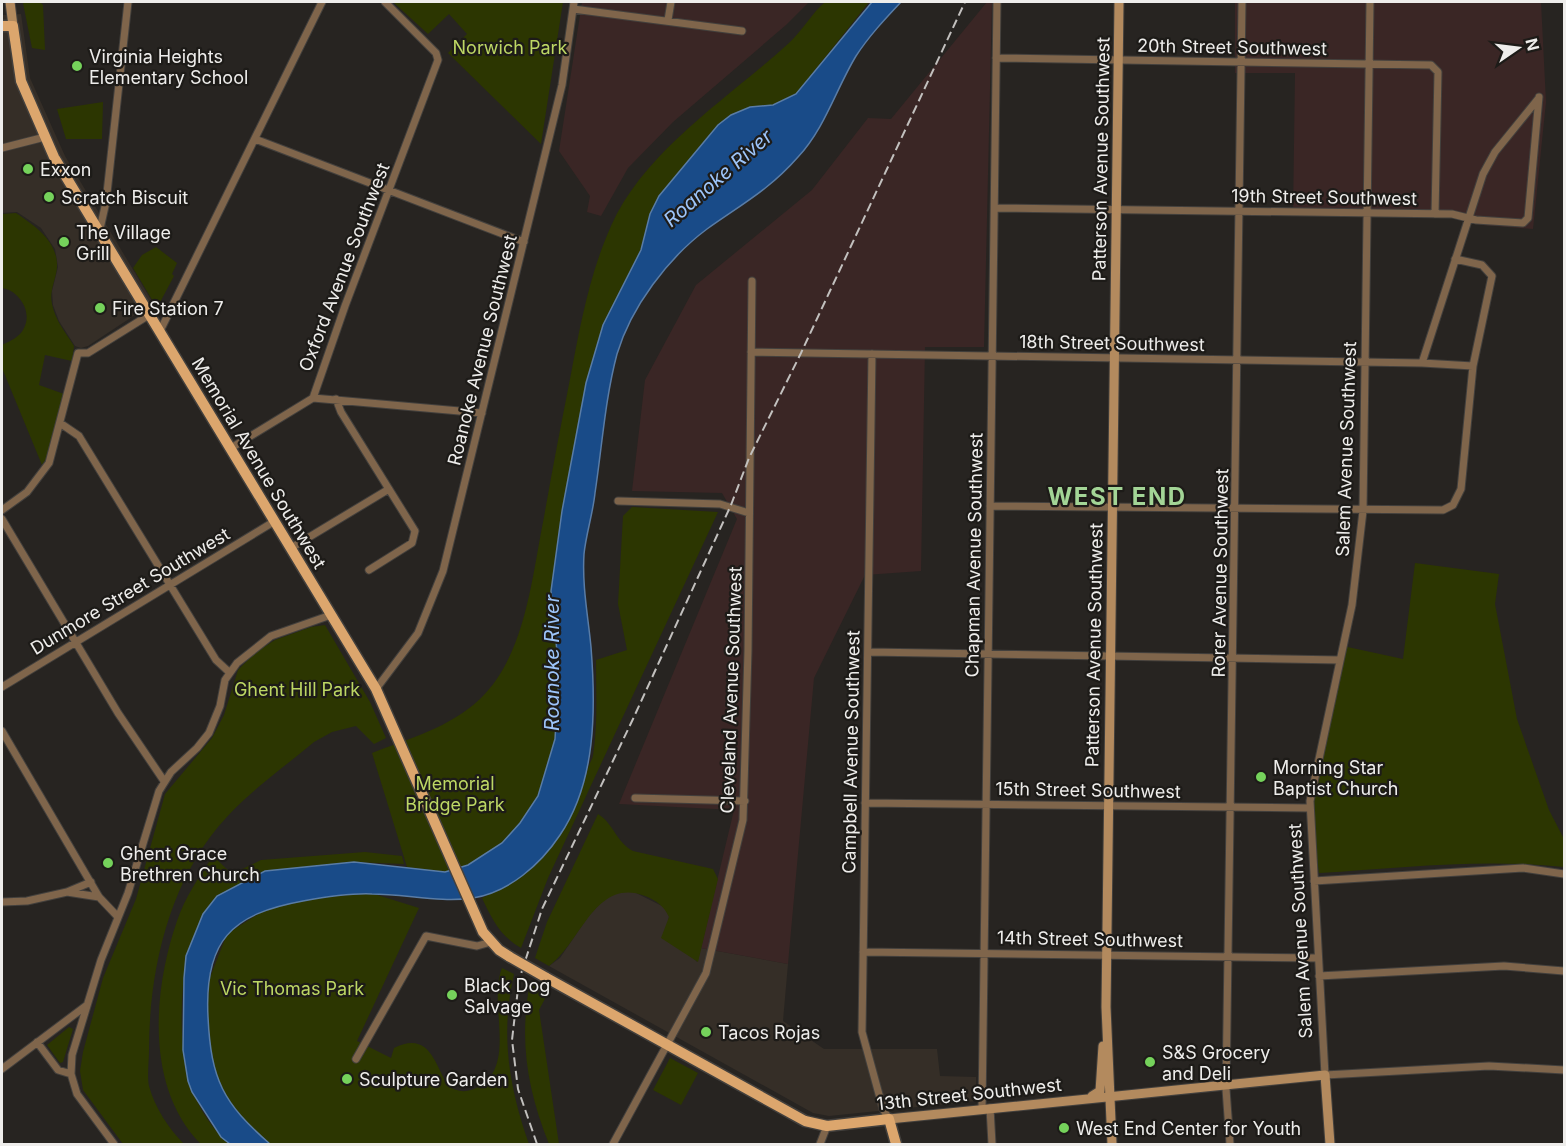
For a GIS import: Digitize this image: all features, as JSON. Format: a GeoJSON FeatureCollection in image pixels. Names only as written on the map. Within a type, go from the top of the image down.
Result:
{"type":"FeatureCollection","features":[{"type":"Feature","properties":{"kind":"main road","name":"Memorial Avenue Southwest"},"geometry":{"type":"LineString","coordinates":[[10,2],[7,26],[21,81],[54,157],[376,689],[478,922],[490,942]]}},
{"type":"Feature","properties":{"kind":"main road","name":"Patterson Avenue Southwest"},"geometry":{"type":"LineString","coordinates":[[1112,1144],[1106,1038],[1106,955],[1119,2]]}},
{"type":"Feature","properties":{"kind":"main road","name":"13th Street Southwest"},"geometry":{"type":"LineString","coordinates":[[490,942],[510,957],[545,977],[805,1121],[827,1126],[1325,1075]]}},
{"type":"Feature","properties":{"kind":"main road"},"geometry":{"type":"LineString","coordinates":[[1084,1098],[1099,1093],[1100,1052],[1106,1038]]}},
{"type":"Feature","properties":{"kind":"main road","name":"Salem Avenue Southwest"},"geometry":{"type":"LineString","coordinates":[[1325,1075],[1330,1144]]}},
{"type":"Feature","properties":{"kind":"main road","name":"Campbell Avenue Southwest"},"geometry":{"type":"LineString","coordinates":[[889,1119],[896,1144]]}},
{"type":"Feature","properties":{"kind":"street"},"geometry":{"type":"LineString","coordinates":[[99,233],[106,202],[128,2]]}},
{"type":"Feature","properties":{"kind":"street"},"geometry":{"type":"LineString","coordinates":[[160,331],[321,2]]}},
{"type":"Feature","properties":{"kind":"street","name":"Oxford Avenue Southwest"},"geometry":{"type":"LineString","coordinates":[[231,448],[313,398],[315,386],[438,57],[385,2]]}},
{"type":"Feature","properties":{"kind":"street"},"geometry":{"type":"LineString","coordinates":[[668,20],[671,2]]}},
{"type":"Feature","properties":{"kind":"street","name":"Chapman Avenue Southwest"},"geometry":{"type":"LineString","coordinates":[[992,1144],[986,1108],[983,953],[997,2]]}},
{"type":"Feature","properties":{"kind":"street","name":"Rorer Avenue Southwest"},"geometry":{"type":"LineString","coordinates":[[1230,1144],[1226,1085],[1242,2]]}},
{"type":"Feature","properties":{"kind":"street","name":"Salem Avenue Southwest"},"geometry":{"type":"LineString","coordinates":[[1325,1075],[1309,808],[1356,583],[1363,511],[1371,2]]}},
{"type":"Feature","properties":{"kind":"street"},"geometry":{"type":"LineString","coordinates":[[574,5],[742,31]]}},
{"type":"Feature","properties":{"kind":"street","name":"Roanoke Avenue Southwest"},"geometry":{"type":"LineString","coordinates":[[376,689],[411,646],[429,612],[443,571],[562,85],[574,5]]}},
{"type":"Feature","properties":{"kind":"street","name":"20th Street Southwest"},"geometry":{"type":"LineString","coordinates":[[996,58],[1431,65],[1438,72],[1435,214]]}},
{"type":"Feature","properties":{"kind":"street","name":"19th Street Southwest"},"geometry":{"type":"LineString","coordinates":[[995,208],[1368,212],[1435,214],[1523,223],[1528,218],[1539,97],[1488,164],[1469,217]]}},
{"type":"Feature","properties":{"kind":"street"},"geometry":{"type":"LineString","coordinates":[[2,148],[45,137]]}},
{"type":"Feature","properties":{"kind":"street"},"geometry":{"type":"LineString","coordinates":[[255,139],[524,242]]}},
{"type":"Feature","properties":{"kind":"street"},"geometry":{"type":"LineString","coordinates":[[1422,363],[1469,217]]}},
{"type":"Feature","properties":{"kind":"street"},"geometry":{"type":"LineString","coordinates":[[990,506],[1363,511],[1443,510],[1453,505],[1461,489],[1473,366],[1492,276],[1482,265],[1455,259]]}},
{"type":"Feature","properties":{"kind":"street","name":"Cleveland Avenue Southwest"},"geometry":{"type":"LineString","coordinates":[[614,1144],[706,973],[721,920],[745,801],[752,281]]}},
{"type":"Feature","properties":{"kind":"street"},"geometry":{"type":"LineString","coordinates":[[2,510],[27,492],[43,475],[54,451],[78,353],[88,353],[149,315]]}},
{"type":"Feature","properties":{"kind":"street","name":"18th Street Southwest"},"geometry":{"type":"LineString","coordinates":[[751,352],[1422,363],[1473,366]]}},
{"type":"Feature","properties":{"kind":"street","name":"Campbell Avenue Southwest"},"geometry":{"type":"LineString","coordinates":[[872,354],[863,952],[864,1043],[889,1119]]}},
{"type":"Feature","properties":{"kind":"street"},"geometry":{"type":"LineString","coordinates":[[313,398],[482,413]]}},
{"type":"Feature","properties":{"kind":"street"},"geometry":{"type":"LineString","coordinates":[[336,399],[341,412],[415,531],[414,540],[369,570]]}},
{"type":"Feature","properties":{"kind":"street"},"geometry":{"type":"LineString","coordinates":[[60,423],[78,436],[216,660],[229,672]]}},
{"type":"Feature","properties":{"kind":"street"},"geometry":{"type":"LineString","coordinates":[[291,548],[389,489]]}},
{"type":"Feature","properties":{"kind":"street"},"geometry":{"type":"LineString","coordinates":[[618,501],[720,504],[750,513]]}},
{"type":"Feature","properties":{"kind":"street"},"geometry":{"type":"LineString","coordinates":[[2,519],[156,774],[164,782]]}},
{"type":"Feature","properties":{"kind":"street","name":"Dunmore Street Southwest"},"geometry":{"type":"LineString","coordinates":[[2,687],[275,521]]}},
{"type":"Feature","properties":{"kind":"street"},"geometry":{"type":"LineString","coordinates":[[114,1144],[81,1101],[71,1074],[72,1055],[164,782],[197,748],[208,733],[216,719],[229,672],[245,655],[271,636],[331,615]]}},
{"type":"Feature","properties":{"kind":"street"},"geometry":{"type":"LineString","coordinates":[[869,652],[1340,660]]}},
{"type":"Feature","properties":{"kind":"street"},"geometry":{"type":"LineString","coordinates":[[2,731],[99,897],[118,917]]}},
{"type":"Feature","properties":{"kind":"street"},"geometry":{"type":"LineString","coordinates":[[635,798],[745,801]]}},
{"type":"Feature","properties":{"kind":"street","name":"15th Street Southwest"},"geometry":{"type":"LineString","coordinates":[[865,803],[1309,808]]}},
{"type":"Feature","properties":{"kind":"street"},"geometry":{"type":"LineString","coordinates":[[1314,881],[1523,868],[1564,874]]}},
{"type":"Feature","properties":{"kind":"street"},"geometry":{"type":"LineString","coordinates":[[2,902],[27,901],[67,892],[91,882]]}},
{"type":"Feature","properties":{"kind":"street"},"geometry":{"type":"LineString","coordinates":[[67,892],[99,897]]}},
{"type":"Feature","properties":{"kind":"street"},"geometry":{"type":"LineString","coordinates":[[356,1059],[426,936],[477,946],[490,942]]}},
{"type":"Feature","properties":{"kind":"street","name":"14th Street Southwest"},"geometry":{"type":"LineString","coordinates":[[863,952],[1317,958]]}},
{"type":"Feature","properties":{"kind":"street"},"geometry":{"type":"LineString","coordinates":[[1318,976],[1504,966],[1564,971]]}},
{"type":"Feature","properties":{"kind":"street"},"geometry":{"type":"LineString","coordinates":[[2,1069],[87,1005]]}},
{"type":"Feature","properties":{"kind":"street"},"geometry":{"type":"LineString","coordinates":[[37,1042],[58,1070],[71,1074]]}},
{"type":"Feature","properties":{"kind":"street","name":"13th Street Southwest"},"geometry":{"type":"LineString","coordinates":[[1325,1075],[1490,1066],[1564,1070]]}},
{"type":"Feature","properties":{"kind":"street"},"geometry":{"type":"LineString","coordinates":[[820,1144],[827,1126]]}},
{"type":"Feature","properties":{"kind":"shaded area"},"geometry":{"type":"Polygon","coordinates":[[[582,2],[809,2],[786,25],[673,122],[628,168],[601,216],[587,212],[590,196],[559,151],[582,2]]]}},
{"type":"Feature","properties":{"kind":"shaded area"},"geometry":{"type":"Polygon","coordinates":[[[987,2],[992,2],[984,347],[925,347],[921,571],[865,575],[814,678],[788,964],[701,948],[734,810],[619,804],[737,519],[722,493],[632,491],[645,380],[696,285],[812,190],[868,118],[891,119],[987,2]]]}},
{"type":"Feature","properties":{"kind":"shaded area"},"geometry":{"type":"Polygon","coordinates":[[[1235,2],[1541,2],[1546,102],[1533,229],[1481,225],[1459,218],[1293,215],[1295,73],[1235,73],[1235,2]]]}},
{"type":"Feature","properties":{"kind":"shaded area"},"geometry":{"type":"Polygon","coordinates":[[[21,14],[30,78],[65,156],[153,303],[88,346],[81,348],[75,346],[59,321],[53,305],[52,291],[58,267],[55,249],[41,228],[17,212],[2,213],[2,15],[21,14]]]}},
{"type":"Feature","properties":{"kind":"shaded area"},"geometry":{"type":"Polygon","coordinates":[[[617,892],[634,892],[664,907],[669,916],[667,927],[697,962],[701,948],[788,964],[783,1021],[824,1049],[937,1049],[940,1076],[976,1077],[976,1101],[829,1116],[813,1113],[549,966],[560,958],[587,918],[602,901],[617,892]]]}},
{"type":"Feature","properties":{"kind":"green space"},"geometry":{"type":"Polygon","coordinates":[[[40,2],[43,5],[45,50],[32,48],[23,3],[40,2]]]}},
{"type":"Feature","properties":{"kind":"green space","name":"Norwich Park"},"geometry":{"type":"Polygon","coordinates":[[[393,2],[563,2],[541,144],[448,53],[467,34],[449,14],[428,34],[393,2]]]}},
{"type":"Feature","properties":{"kind":"green space","name":"Memorial Bridge Park"},"geometry":{"type":"Polygon","coordinates":[[[825,2],[869,2],[796,94],[773,105],[750,107],[731,115],[718,125],[659,196],[650,214],[641,250],[603,325],[586,383],[562,511],[551,591],[559,672],[555,739],[538,796],[520,823],[502,843],[468,865],[445,872],[407,867],[372,753],[429,731],[455,718],[480,699],[508,660],[525,614],[531,589],[586,301],[611,226],[626,199],[666,149],[789,43],[825,2]]]}},
{"type":"Feature","properties":{"kind":"green space"},"geometry":{"type":"Polygon","coordinates":[[[103,102],[102,139],[66,139],[57,109],[103,102]]]}},
{"type":"Feature","properties":{"kind":"green space"},"geometry":{"type":"Polygon","coordinates":[[[16,213],[44,235],[54,249],[57,267],[51,295],[53,310],[74,346],[72,361],[45,355],[39,385],[64,394],[49,454],[42,465],[2,368],[2,345],[20,334],[27,315],[18,297],[2,288],[2,214],[16,213]]]}},
{"type":"Feature","properties":{"kind":"green space"},"geometry":{"type":"Polygon","coordinates":[[[156,247],[177,263],[172,274],[174,276],[157,308],[133,268],[142,255],[156,247]]]}},
{"type":"Feature","properties":{"kind":"green space"},"geometry":{"type":"Polygon","coordinates":[[[632,507],[718,512],[548,878],[521,948],[502,932],[482,898],[521,875],[551,846],[563,829],[582,790],[595,744],[596,660],[627,650],[618,604],[623,516],[632,507]]]}},
{"type":"Feature","properties":{"kind":"green space"},"geometry":{"type":"Polygon","coordinates":[[[1415,563],[1499,574],[1495,604],[1517,719],[1549,810],[1564,839],[1564,867],[1503,863],[1319,873],[1309,808],[1343,646],[1403,659],[1415,563]]]}},
{"type":"Feature","properties":{"kind":"green space","name":"Ghent Hill Park"},"geometry":{"type":"Polygon","coordinates":[[[325,625],[370,702],[386,738],[374,744],[356,726],[332,732],[314,742],[239,804],[218,827],[201,851],[186,876],[165,932],[158,961],[150,1021],[149,1086],[163,1118],[184,1144],[123,1144],[83,1090],[80,1071],[103,978],[136,899],[165,794],[212,738],[224,715],[238,670],[256,652],[275,640],[311,627],[325,625]]]}},
{"type":"Feature","properties":{"kind":"green space"},"geometry":{"type":"Polygon","coordinates":[[[598,814],[633,851],[713,869],[718,879],[698,962],[661,938],[669,917],[662,906],[645,896],[628,893],[613,896],[601,904],[590,915],[560,956],[549,966],[535,958],[547,922],[598,814]]]}},
{"type":"Feature","properties":{"kind":"green space"},"geometry":{"type":"Polygon","coordinates":[[[365,852],[402,856],[404,864],[354,862],[265,871],[186,956],[182,1006],[184,1057],[199,1104],[212,1125],[230,1144],[201,1144],[183,1121],[170,1095],[162,1067],[159,1037],[159,1007],[163,977],[177,921],[188,895],[213,856],[232,874],[261,860],[365,852]]]}},
{"type":"Feature","properties":{"kind":"green space","name":"Vic Thomas Park"},"geometry":{"type":"Polygon","coordinates":[[[371,893],[419,908],[357,1041],[391,1058],[394,1048],[416,1043],[430,1052],[448,1086],[460,1091],[474,1089],[488,1080],[496,1067],[500,1034],[498,983],[502,968],[514,974],[507,1039],[516,1102],[529,1144],[270,1144],[238,1117],[221,1089],[212,1062],[207,1015],[209,980],[227,934],[269,907],[316,898],[371,893]]]}},
{"type":"Feature","properties":{"kind":"green space"},"geometry":{"type":"Polygon","coordinates":[[[530,982],[548,993],[539,1010],[559,1144],[549,1144],[530,1084],[525,1024],[530,982]]]}},
{"type":"Feature","properties":{"kind":"green space"},"geometry":{"type":"Polygon","coordinates":[[[69,1027],[73,1029],[63,1062],[60,1063],[47,1045],[69,1027]]]}},
{"type":"Feature","properties":{"kind":"green space"},"geometry":{"type":"Polygon","coordinates":[[[670,1058],[698,1073],[681,1105],[653,1090],[670,1058]]]}},
{"type":"Feature","properties":{"kind":"water","name":"Roanoke River"},"geometry":{"type":"Polygon","coordinates":[[[872,2],[901,2],[856,56],[816,134],[776,179],[707,229],[678,254],[641,301],[623,336],[609,388],[594,501],[584,554],[593,671],[593,720],[587,769],[572,814],[552,846],[533,867],[511,883],[486,895],[461,899],[385,894],[320,898],[257,914],[240,923],[227,935],[217,950],[208,991],[212,1058],[222,1089],[241,1116],[270,1144],[230,1144],[221,1137],[192,1092],[183,1050],[186,956],[203,914],[217,896],[265,871],[354,862],[445,872],[468,865],[502,843],[520,823],[538,796],[555,739],[559,672],[551,591],[562,511],[586,383],[603,325],[641,250],[650,214],[659,196],[718,125],[731,115],[750,107],[773,105],[796,94],[872,2]]]}},
{"type":"Feature","properties":{"kind":"railway"},"geometry":{"type":"LineString","coordinates":[[537,1144],[518,1089],[512,1040],[519,980],[542,909],[633,719],[731,505],[749,458],[801,353],[965,2]]}},
{"type":"Feature","properties":{"kind":"place","name":"Virginia Heights Elementary School"},"geometry":{"type":"Point","coordinates":[77,66]}},
{"type":"Feature","properties":{"kind":"place","name":"Exxon"},"geometry":{"type":"Point","coordinates":[28,169]}},
{"type":"Feature","properties":{"kind":"place","name":"Scratch Biscuit"},"geometry":{"type":"Point","coordinates":[49,197]}},
{"type":"Feature","properties":{"kind":"place","name":"The Village Grill"},"geometry":{"type":"Point","coordinates":[64,242]}},
{"type":"Feature","properties":{"kind":"place","name":"Fire Station 7"},"geometry":{"type":"Point","coordinates":[100,308]}},
{"type":"Feature","properties":{"kind":"place","name":"Morning Star Baptist Church"},"geometry":{"type":"Point","coordinates":[1261,777]}},
{"type":"Feature","properties":{"kind":"place","name":"Ghent Grace Brethren Church"},"geometry":{"type":"Point","coordinates":[108,863]}},
{"type":"Feature","properties":{"kind":"place","name":"Black Dog Salvage"},"geometry":{"type":"Point","coordinates":[452,995]}},
{"type":"Feature","properties":{"kind":"place","name":"Tacos Rojas"},"geometry":{"type":"Point","coordinates":[706,1032]}},
{"type":"Feature","properties":{"kind":"place","name":"S&S Grocery and Deli"},"geometry":{"type":"Point","coordinates":[1150,1062]}},
{"type":"Feature","properties":{"kind":"place","name":"Sculpture Garden"},"geometry":{"type":"Point","coordinates":[347,1079]}},
{"type":"Feature","properties":{"kind":"place","name":"West End Center for Youth"},"geometry":{"type":"Point","coordinates":[1064,1128]}},
{"type":"Feature","properties":{"kind":"district","name":"WEST END"},"geometry":{"type":"Point","coordinates":[1117,496]}}]}
